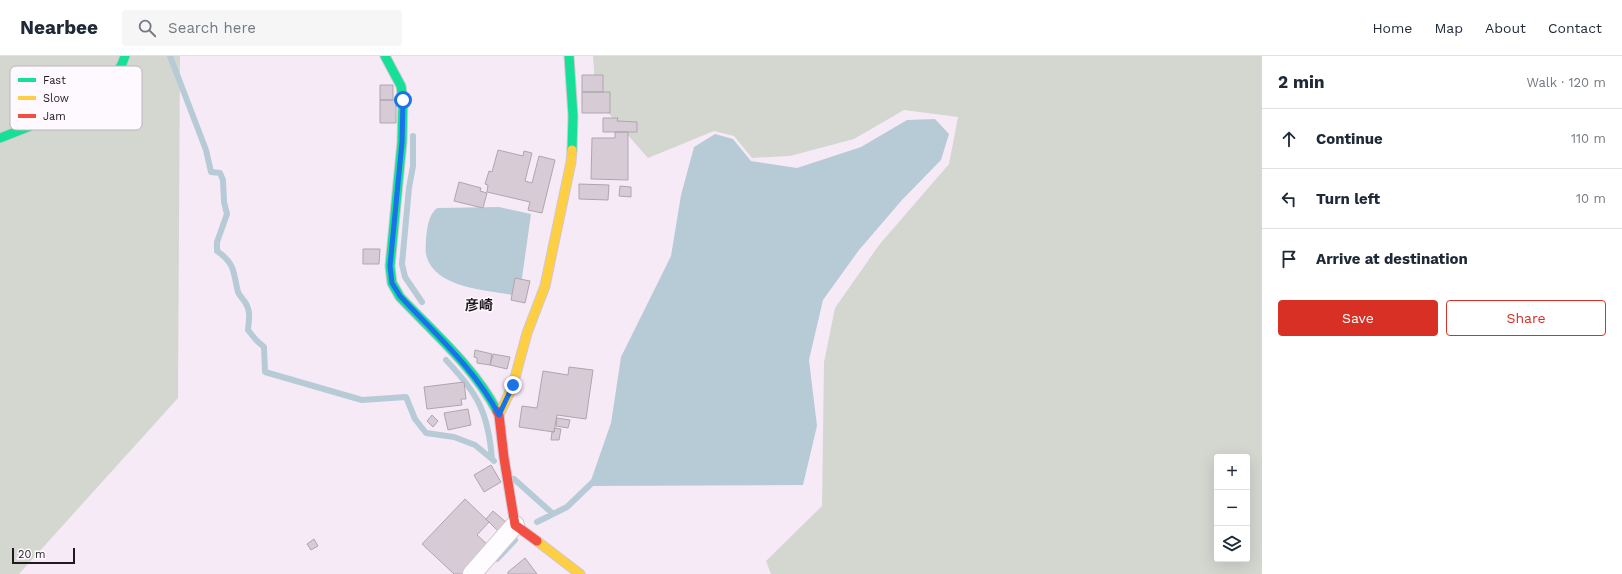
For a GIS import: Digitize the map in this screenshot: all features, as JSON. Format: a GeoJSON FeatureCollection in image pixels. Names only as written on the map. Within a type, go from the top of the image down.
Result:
{"type":"FeatureCollection","features":[{"type":"Feature","properties":{"kind":"street"},"geometry":{"type":"LineString","coordinates":[[121,66],[125,56]]}},
{"type":"Feature","properties":{"kind":"street"},"geometry":{"type":"LineString","coordinates":[[385,56],[401,86],[403,100],[402,142],[390,266],[392,283],[400,296],[471,371],[488,394],[499,415],[504,458],[515,525],[580,574]]}},
{"type":"Feature","properties":{"kind":"street"},"geometry":{"type":"LineString","coordinates":[[499,415],[513,385],[527,333],[545,286],[571,162],[573,116],[569,56]]}},
{"type":"Feature","properties":{"kind":"street"},"geometry":{"type":"LineString","coordinates":[[0,138],[20,130]]}},
{"type":"Feature","properties":{"kind":"street"},"geometry":{"type":"LineString","coordinates":[[472,574],[515,525]]}},
{"type":"Feature","properties":{"kind":"shaded area"},"geometry":{"type":"Polygon","coordinates":[[[0,56],[180,56],[178,398],[19,574],[0,574],[0,56]]]}},
{"type":"Feature","properties":{"kind":"shaded area"},"geometry":{"type":"Polygon","coordinates":[[[593,56],[1262,56],[1262,574],[771,574],[766,561],[822,506],[824,362],[835,308],[879,245],[949,164],[958,117],[904,110],[854,139],[790,156],[752,158],[734,136],[714,131],[648,158],[596,99],[593,56]]]}},
{"type":"Feature","properties":{"kind":"water"},"geometry":{"type":"Polygon","coordinates":[[[935,119],[949,134],[941,160],[902,200],[859,250],[823,300],[809,360],[817,426],[803,485],[589,486],[611,423],[621,357],[671,256],[681,195],[694,147],[715,134],[733,139],[751,161],[797,168],[861,147],[907,120],[935,119]]]}},
{"type":"Feature","properties":{"kind":"water"},"geometry":{"type":"Polygon","coordinates":[[[499,207],[531,214],[522,278],[513,295],[475,289],[449,281],[439,274],[431,265],[426,254],[428,227],[430,218],[434,211],[437,208],[499,207]]]}},
{"type":"Feature","properties":{"kind":"building"},"geometry":{"type":"Polygon","coordinates":[[[582,75],[603,75],[603,92],[582,92],[582,75]]]}},
{"type":"Feature","properties":{"kind":"building"},"geometry":{"type":"Polygon","coordinates":[[[380,85],[393,85],[393,100],[380,100],[380,85]]]}},
{"type":"Feature","properties":{"kind":"building"},"geometry":{"type":"Polygon","coordinates":[[[582,92],[610,92],[610,113],[582,113],[582,92]]]}},
{"type":"Feature","properties":{"kind":"building"},"geometry":{"type":"Polygon","coordinates":[[[380,100],[396,100],[396,123],[380,123],[380,100]]]}},
{"type":"Feature","properties":{"kind":"building"},"geometry":{"type":"Polygon","coordinates":[[[603,118],[618,118],[617,121],[637,122],[637,132],[603,132],[603,118]]]}},
{"type":"Feature","properties":{"kind":"building"},"geometry":{"type":"Polygon","coordinates":[[[615,132],[628,132],[628,180],[591,179],[592,138],[615,138],[615,132]]]}},
{"type":"Feature","properties":{"kind":"building"},"geometry":{"type":"Polygon","coordinates":[[[498,150],[523,156],[524,151],[532,153],[525,181],[532,183],[539,156],[555,160],[542,213],[528,210],[530,202],[487,192],[488,185],[485,184],[489,171],[492,172],[498,150]]]}},
{"type":"Feature","properties":{"kind":"building"},"geometry":{"type":"Polygon","coordinates":[[[459,182],[481,188],[480,191],[487,193],[483,208],[454,201],[459,182]]]}},
{"type":"Feature","properties":{"kind":"building"},"geometry":{"type":"Polygon","coordinates":[[[579,184],[609,185],[608,200],[579,199],[579,184]]]}},
{"type":"Feature","properties":{"kind":"building"},"geometry":{"type":"Polygon","coordinates":[[[620,186],[631,187],[631,197],[619,196],[620,186]]]}},
{"type":"Feature","properties":{"kind":"building"},"geometry":{"type":"Polygon","coordinates":[[[363,249],[380,249],[379,264],[363,264],[363,249]]]}},
{"type":"Feature","properties":{"kind":"building"},"geometry":{"type":"Polygon","coordinates":[[[515,278],[530,281],[525,303],[511,300],[515,278]]]}},
{"type":"Feature","properties":{"kind":"building"},"geometry":{"type":"Polygon","coordinates":[[[475,350],[492,354],[490,365],[477,363],[477,358],[474,357],[475,350]]]}},
{"type":"Feature","properties":{"kind":"building"},"geometry":{"type":"Polygon","coordinates":[[[493,354],[510,357],[507,369],[490,365],[493,354]]]}},
{"type":"Feature","properties":{"kind":"building"},"geometry":{"type":"Polygon","coordinates":[[[569,367],[593,370],[586,419],[557,415],[554,432],[519,427],[522,406],[537,408],[543,371],[568,375],[569,367]]]}},
{"type":"Feature","properties":{"kind":"building"},"geometry":{"type":"Polygon","coordinates":[[[464,382],[466,399],[461,399],[462,405],[427,409],[424,387],[464,382]]]}},
{"type":"Feature","properties":{"kind":"building"},"geometry":{"type":"Polygon","coordinates":[[[468,409],[471,425],[448,430],[444,413],[468,409]]]}},
{"type":"Feature","properties":{"kind":"building"},"geometry":{"type":"Polygon","coordinates":[[[432,415],[438,421],[433,427],[427,421],[432,415]]]}},
{"type":"Feature","properties":{"kind":"building"},"geometry":{"type":"Polygon","coordinates":[[[557,418],[570,420],[568,428],[556,426],[557,418]]]}},
{"type":"Feature","properties":{"kind":"building"},"geometry":{"type":"Polygon","coordinates":[[[555,428],[561,429],[559,440],[551,440],[552,432],[554,432],[555,428]]]}},
{"type":"Feature","properties":{"kind":"building"},"geometry":{"type":"Polygon","coordinates":[[[491,465],[501,482],[484,492],[474,475],[491,465]]]}},
{"type":"Feature","properties":{"kind":"building"},"geometry":{"type":"Polygon","coordinates":[[[465,499],[489,522],[477,535],[489,546],[463,574],[454,574],[422,544],[465,499]]]}},
{"type":"Feature","properties":{"kind":"building"},"geometry":{"type":"Polygon","coordinates":[[[493,511],[507,523],[499,532],[486,519],[493,511]]]}},
{"type":"Feature","properties":{"kind":"building"},"geometry":{"type":"Polygon","coordinates":[[[314,539],[318,546],[311,550],[307,544],[314,539]]]}},
{"type":"Feature","properties":{"kind":"building"},"geometry":{"type":"Polygon","coordinates":[[[525,558],[537,574],[508,574],[508,572],[525,558]]]}},
{"type":"Feature","properties":{"kind":"waterway"},"geometry":{"type":"LineString","coordinates":[[170,56],[206,150],[211,172],[220,173],[223,180],[224,202],[227,214],[217,242],[217,251],[228,260],[233,269],[238,292],[248,309],[248,330],[264,347],[265,372],[362,400],[406,397],[415,419],[426,433],[454,437],[475,445],[492,459]]}},
{"type":"Feature","properties":{"kind":"waterway"},"geometry":{"type":"LineString","coordinates":[[413,136],[413,166],[409,188],[402,264],[405,277],[422,302]]}},
{"type":"Feature","properties":{"kind":"waterway"},"geometry":{"type":"LineString","coordinates":[[446,360],[466,383],[480,405],[488,428],[492,459],[494,461]]}},
{"type":"Feature","properties":{"kind":"waterway"},"geometry":{"type":"LineString","coordinates":[[514,479],[552,513]]}},
{"type":"Feature","properties":{"kind":"waterway"},"geometry":{"type":"LineString","coordinates":[[537,522],[567,507],[594,481]]}},
{"type":"Feature","properties":{"kind":"waterway"},"geometry":{"type":"LineString","coordinates":[[497,559],[515,540]]}},
{"type":"Feature","properties":{"kind":"traffic: fast"},"geometry":{"type":"LineString","coordinates":[[121,66],[125,56]]}},
{"type":"Feature","properties":{"kind":"traffic: fast"},"geometry":{"type":"LineString","coordinates":[[385,56],[401,86],[403,100],[402,142],[390,266],[392,283],[400,297],[440,337],[465,365],[488,395],[497,411]]}},
{"type":"Feature","properties":{"kind":"traffic: fast"},"geometry":{"type":"LineString","coordinates":[[569,56],[573,116],[572,150]]}},
{"type":"Feature","properties":{"kind":"traffic: fast"},"geometry":{"type":"LineString","coordinates":[[0,138],[20,130]]}},
{"type":"Feature","properties":{"kind":"traffic: slow"},"geometry":{"type":"LineString","coordinates":[[499,415],[513,385],[527,333],[545,286],[571,162],[572,150]]}},
{"type":"Feature","properties":{"kind":"traffic: slow"},"geometry":{"type":"LineString","coordinates":[[537,541],[580,574]]}},
{"type":"Feature","properties":{"kind":"traffic: jam"},"geometry":{"type":"LineString","coordinates":[[497,411],[499,415],[504,458],[515,525],[537,541]]}},
{"type":"Feature","properties":{"kind":"district","name":"彦崎"},"geometry":{"type":"Point","coordinates":[479,305]}},
{"type":"Feature","properties":{"kind":"route"},"geometry":{"type":"LineString","coordinates":[[403,100],[402,142],[390,266],[392,283],[400,296],[471,371],[488,394],[499,415],[513,385]]}}]}
